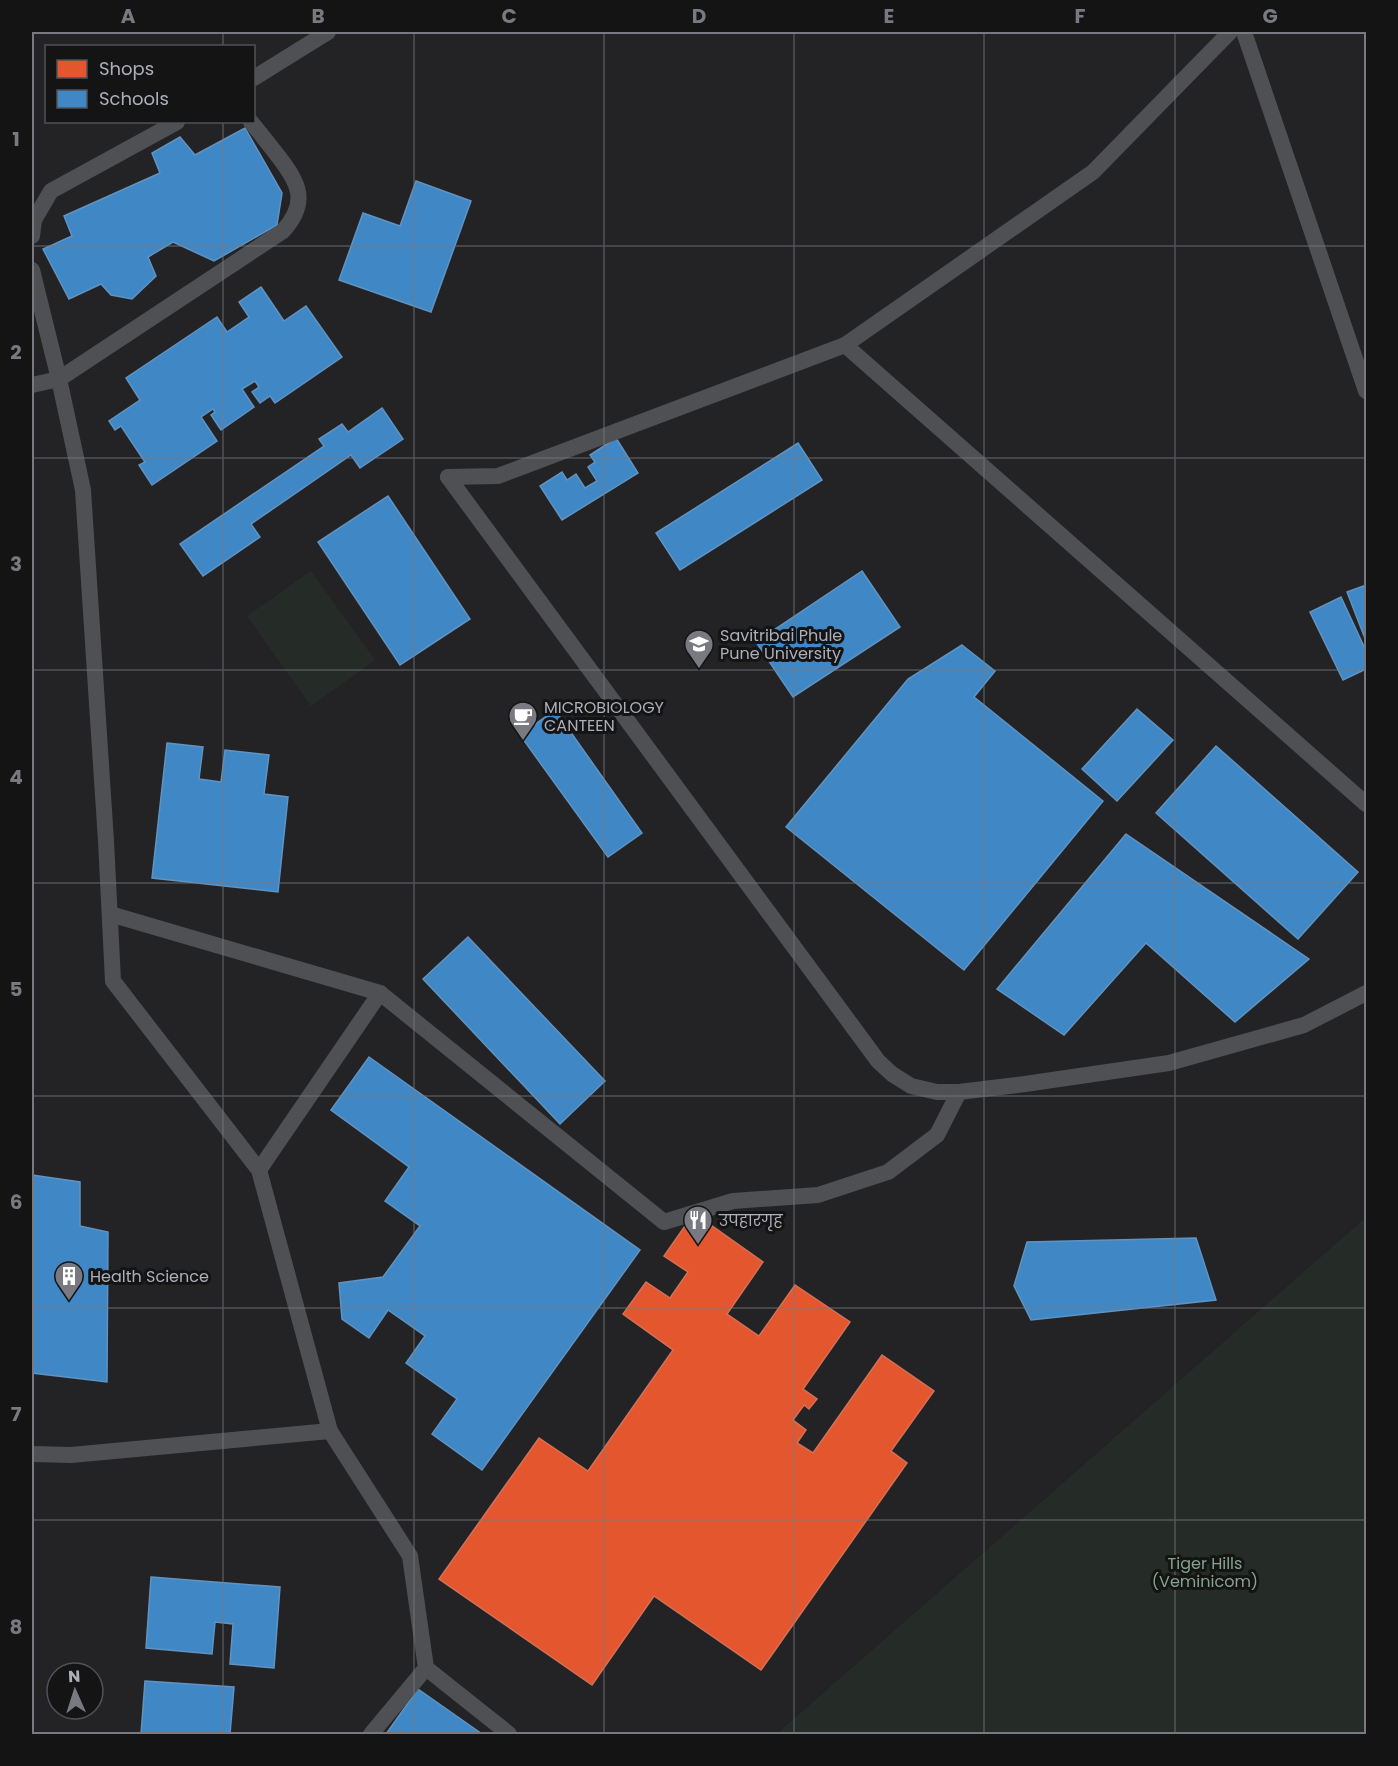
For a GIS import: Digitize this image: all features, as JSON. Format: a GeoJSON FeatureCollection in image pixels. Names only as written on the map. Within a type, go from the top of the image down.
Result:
{"type":"FeatureCollection","features":[{"type":"Feature","properties":{"kind":"lane"},"geometry":{"type":"LineString","coordinates":[[255,77],[328,32]]}},
{"type":"Feature","properties":{"kind":"lane"},"geometry":{"type":"LineString","coordinates":[[1230,32],[1093,172],[845,345],[498,476],[448,477],[878,1062],[911,1086],[937,1092],[959,1092],[1168,1063],[1304,1025],[1366,993]]}},
{"type":"Feature","properties":{"kind":"lane"},"geometry":{"type":"LineString","coordinates":[[1244,32],[1366,391]]}},
{"type":"Feature","properties":{"kind":"lane"},"geometry":{"type":"LineString","coordinates":[[32,236],[34,220],[51,191],[175,123]]}},
{"type":"Feature","properties":{"kind":"lane"},"geometry":{"type":"LineString","coordinates":[[32,385],[59,379],[283,231],[294,219],[299,205],[298,189],[293,175],[252,123]]}},
{"type":"Feature","properties":{"kind":"lane"},"geometry":{"type":"LineString","coordinates":[[32,270],[83,490],[113,981],[259,1170],[330,1431],[410,1556],[426,1668],[510,1734]]}},
{"type":"Feature","properties":{"kind":"lane"},"geometry":{"type":"LineString","coordinates":[[845,345],[1366,804]]}},
{"type":"Feature","properties":{"kind":"lane"},"geometry":{"type":"LineString","coordinates":[[110,914],[380,993],[664,1222],[733,1201],[819,1195],[888,1172],[937,1135],[959,1092]]}},
{"type":"Feature","properties":{"kind":"lane"},"geometry":{"type":"LineString","coordinates":[[259,1170],[380,993]]}},
{"type":"Feature","properties":{"kind":"lane"},"geometry":{"type":"LineString","coordinates":[[32,1454],[70,1455],[330,1431]]}},
{"type":"Feature","properties":{"kind":"lane"},"geometry":{"type":"LineString","coordinates":[[371,1734],[426,1668]]}},
{"type":"Feature","properties":{"kind":"shaded area","name":"Savitribai Phule Pune University"},"geometry":{"type":"Polygon","coordinates":[[[32,32],[1366,32],[1366,1217],[776,1734],[32,1734],[32,32]]]}},
{"type":"Feature","properties":{"kind":"green space"},"geometry":{"type":"Polygon","coordinates":[[[311,571],[375,660],[311,706],[247,616],[311,571]]]}},
{"type":"Feature","properties":{"kind":"green space","name":"Tiger Hills (Veminicom)"},"geometry":{"type":"Polygon","coordinates":[[[1366,1217],[1366,1734],[776,1734],[1366,1217]]]}},
{"type":"Feature","properties":{"kind":"building: Shops"},"geometry":{"type":"Polygon","coordinates":[[[694,1213],[763,1262],[727,1314],[759,1336],[795,1285],[850,1322],[803,1389],[817,1399],[809,1409],[804,1405],[793,1420],[806,1430],[797,1443],[813,1453],[882,1355],[934,1391],[891,1451],[907,1463],[761,1670],[654,1596],[592,1685],[439,1579],[539,1438],[588,1471],[673,1350],[623,1314],[646,1282],[670,1298],[688,1272],[664,1256],[694,1213]]]}},
{"type":"Feature","properties":{"kind":"building: Schools"},"geometry":{"type":"Polygon","coordinates":[[[245,128],[282,193],[277,225],[214,261],[173,242],[148,257],[156,276],[132,299],[111,295],[101,284],[69,299],[43,249],[72,236],[64,216],[160,173],[152,153],[180,137],[195,155],[245,128]]]}},
{"type":"Feature","properties":{"kind":"building: Schools"},"geometry":{"type":"Polygon","coordinates":[[[416,181],[471,201],[431,312],[339,280],[363,213],[400,226],[416,181]]]}},
{"type":"Feature","properties":{"kind":"building: Schools"},"geometry":{"type":"Polygon","coordinates":[[[261,287],[284,321],[306,306],[342,357],[275,403],[270,396],[260,403],[252,392],[259,387],[255,381],[242,389],[254,407],[221,430],[211,415],[215,412],[213,409],[201,417],[217,441],[152,485],[139,465],[145,462],[121,426],[115,430],[109,421],[140,400],[126,378],[217,317],[227,332],[249,317],[239,302],[261,287]]]}},
{"type":"Feature","properties":{"kind":"building: Schools"},"geometry":{"type":"Polygon","coordinates":[[[382,408],[403,439],[360,468],[351,455],[251,524],[260,537],[203,576],[180,544],[324,446],[319,439],[342,424],[348,432],[382,408]]]}},
{"type":"Feature","properties":{"kind":"building: Schools"},"geometry":{"type":"Polygon","coordinates":[[[616,438],[638,473],[562,520],[540,486],[562,472],[567,480],[576,474],[585,488],[597,481],[588,467],[595,462],[590,455],[616,438]]]}},
{"type":"Feature","properties":{"kind":"building: Schools"},"geometry":{"type":"Polygon","coordinates":[[[798,443],[822,480],[680,570],[656,533],[798,443]]]}},
{"type":"Feature","properties":{"kind":"building: Schools"},"geometry":{"type":"Polygon","coordinates":[[[388,496],[470,619],[400,665],[318,542],[388,496]]]}},
{"type":"Feature","properties":{"kind":"building: Schools"},"geometry":{"type":"Polygon","coordinates":[[[862,571],[900,627],[793,697],[756,642],[862,571]]]}},
{"type":"Feature","properties":{"kind":"building: Schools"},"geometry":{"type":"Polygon","coordinates":[[[1366,585],[1366,641],[1347,592],[1366,585]]]}},
{"type":"Feature","properties":{"kind":"building: Schools"},"geometry":{"type":"Polygon","coordinates":[[[1341,597],[1366,651],[1366,669],[1343,680],[1310,612],[1341,597]]]}},
{"type":"Feature","properties":{"kind":"building: Schools"},"geometry":{"type":"Polygon","coordinates":[[[962,645],[995,671],[974,697],[1103,801],[964,970],[786,827],[908,679],[962,645]]]}},
{"type":"Feature","properties":{"kind":"building: Schools"},"geometry":{"type":"Polygon","coordinates":[[[1137,709],[1173,740],[1117,801],[1082,769],[1137,709]]]}},
{"type":"Feature","properties":{"kind":"building: Schools"},"geometry":{"type":"Polygon","coordinates":[[[555,710],[642,833],[608,857],[520,735],[555,710]]]}},
{"type":"Feature","properties":{"kind":"building: Schools"},"geometry":{"type":"Polygon","coordinates":[[[167,743],[203,747],[199,779],[221,782],[225,750],[269,755],[264,794],[288,797],[278,892],[152,878],[167,743]]]}},
{"type":"Feature","properties":{"kind":"building: Schools"},"geometry":{"type":"Polygon","coordinates":[[[1216,746],[1358,872],[1298,939],[1156,813],[1216,746]]]}},
{"type":"Feature","properties":{"kind":"building: Schools"},"geometry":{"type":"Polygon","coordinates":[[[1126,834],[1309,959],[1235,1022],[1146,943],[1064,1035],[997,989],[1126,834]]]}},
{"type":"Feature","properties":{"kind":"building: Schools"},"geometry":{"type":"Polygon","coordinates":[[[468,937],[605,1081],[560,1124],[423,979],[468,937]]]}},
{"type":"Feature","properties":{"kind":"building: Schools"},"geometry":{"type":"Polygon","coordinates":[[[369,1057],[640,1250],[482,1470],[432,1434],[457,1399],[406,1363],[425,1336],[388,1310],[369,1338],[342,1319],[339,1283],[383,1277],[420,1226],[385,1201],[409,1167],[331,1110],[369,1057]]]}},
{"type":"Feature","properties":{"kind":"building: Schools","name":"Health Science"},"geometry":{"type":"Polygon","coordinates":[[[32,1175],[80,1182],[80,1226],[108,1232],[107,1382],[32,1373],[32,1175]]]}},
{"type":"Feature","properties":{"kind":"building: Schools"},"geometry":{"type":"Polygon","coordinates":[[[1196,1238],[1216,1300],[1031,1320],[1014,1286],[1027,1242],[1196,1238]]]}},
{"type":"Feature","properties":{"kind":"building: Schools"},"geometry":{"type":"Polygon","coordinates":[[[151,1577],[280,1587],[274,1668],[230,1664],[233,1624],[215,1622],[212,1654],[146,1648],[151,1577]]]}},
{"type":"Feature","properties":{"kind":"building: Schools"},"geometry":{"type":"Polygon","coordinates":[[[145,1681],[234,1687],[230,1734],[141,1734],[145,1681]]]}},
{"type":"Feature","properties":{"kind":"building: Schools"},"geometry":{"type":"Polygon","coordinates":[[[418,1689],[482,1734],[386,1734],[418,1689]]]}},
{"type":"Feature","properties":{"kind":"place","name":"Savitribai Phule Pune University"},"geometry":{"type":"Point","coordinates":[699,670]}},
{"type":"Feature","properties":{"kind":"place","name":"MICROBIOLOGY CANTEEN"},"geometry":{"type":"Point","coordinates":[523,742]}},
{"type":"Feature","properties":{"kind":"place","name":"उपहारगृह"},"geometry":{"type":"Point","coordinates":[698,1246]}},
{"type":"Feature","properties":{"kind":"place","name":"Health Science"},"geometry":{"type":"Point","coordinates":[69,1302]}}]}
